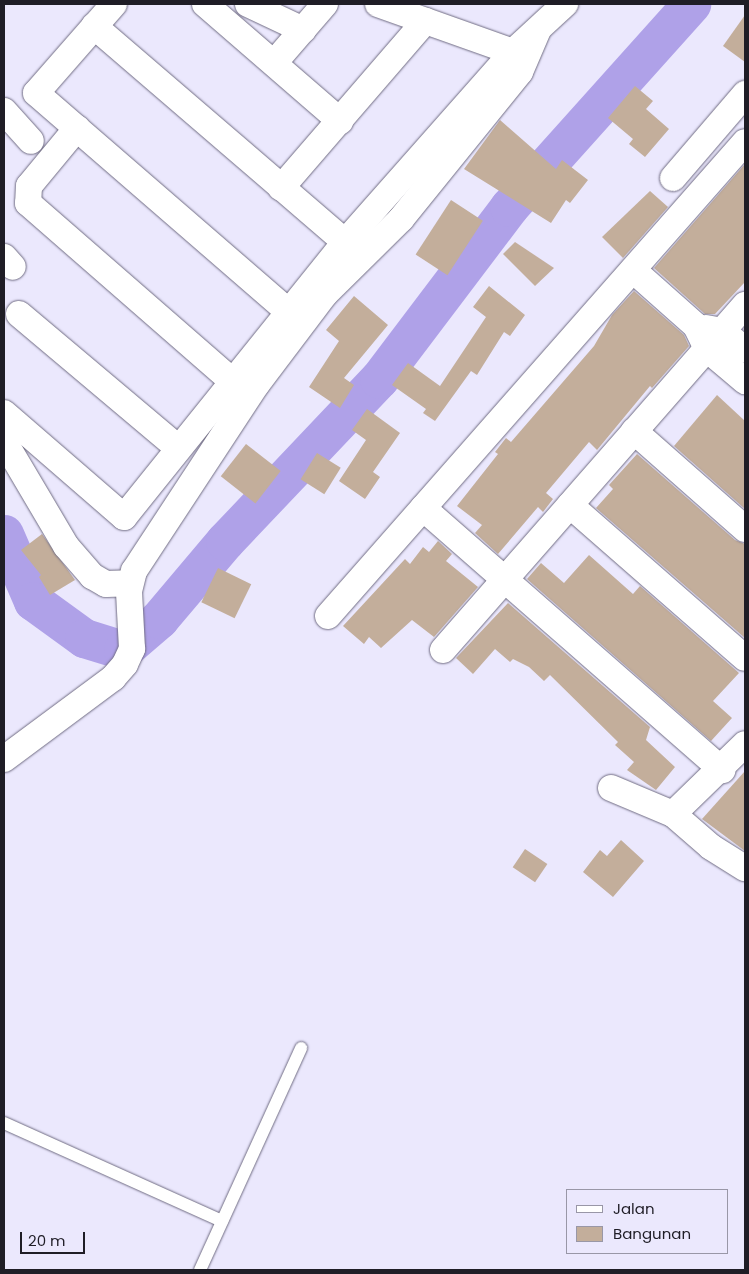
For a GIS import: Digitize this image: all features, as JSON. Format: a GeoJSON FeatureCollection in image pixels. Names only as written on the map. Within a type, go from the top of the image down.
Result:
{"type":"FeatureCollection","features":[{"type":"Feature","properties":{"kind":"street"},"geometry":{"type":"LineString","coordinates":[[114,4],[36,93],[289,312]]}},
{"type":"Feature","properties":{"kind":"street"},"geometry":{"type":"LineString","coordinates":[[205,4],[340,120]]}},
{"type":"Feature","properties":{"kind":"street"},"geometry":{"type":"LineString","coordinates":[[248,4],[303,30]]}},
{"type":"Feature","properties":{"kind":"street"},"geometry":{"type":"LineString","coordinates":[[274,63],[325,4]]}},
{"type":"Feature","properties":{"kind":"street"},"geometry":{"type":"LineString","coordinates":[[378,4],[512,52]]}},
{"type":"Feature","properties":{"kind":"street"},"geometry":{"type":"LineString","coordinates":[[4,413],[124,516],[345,242],[512,52],[565,4]]}},
{"type":"Feature","properties":{"kind":"street"},"geometry":{"type":"LineString","coordinates":[[281,188],[425,22]]}},
{"type":"Feature","properties":{"kind":"street"},"geometry":{"type":"LineString","coordinates":[[94,26],[345,242]]}},
{"type":"Feature","properties":{"kind":"street"},"geometry":{"type":"LineString","coordinates":[[4,759],[113,678],[132,649],[131,595],[257,384],[325,294],[401,219],[520,72],[538,30]]}},
{"type":"Feature","properties":{"kind":"street"},"geometry":{"type":"LineString","coordinates":[[673,178],[745,94]]}},
{"type":"Feature","properties":{"kind":"street"},"geometry":{"type":"LineString","coordinates":[[4,111],[30,141]]}},
{"type":"Feature","properties":{"kind":"street"},"geometry":{"type":"LineString","coordinates":[[77,128],[29,186],[28,203],[232,381]]}},
{"type":"Feature","properties":{"kind":"street"},"geometry":{"type":"LineString","coordinates":[[328,616],[745,142]]}},
{"type":"Feature","properties":{"kind":"street"},"geometry":{"type":"LineString","coordinates":[[633,270],[696,326],[715,340],[745,381]]}},
{"type":"Feature","properties":{"kind":"street"},"geometry":{"type":"LineString","coordinates":[[444,650],[745,305]]}},
{"type":"Feature","properties":{"kind":"street"},"geometry":{"type":"LineString","coordinates":[[19,314],[178,448]]}},
{"type":"Feature","properties":{"kind":"street"},"geometry":{"type":"LineString","coordinates":[[715,340],[745,350]]}},
{"type":"Feature","properties":{"kind":"street"},"geometry":{"type":"LineString","coordinates":[[634,432],[745,529]]}},
{"type":"Feature","properties":{"kind":"street"},"geometry":{"type":"LineString","coordinates":[[4,441],[66,546],[92,576],[131,595]]}},
{"type":"Feature","properties":{"kind":"street"},"geometry":{"type":"LineString","coordinates":[[570,505],[745,658]]}},
{"type":"Feature","properties":{"kind":"street"},"geometry":{"type":"LineString","coordinates":[[423,508],[722,770]]}},
{"type":"Feature","properties":{"kind":"street"},"geometry":{"type":"LineString","coordinates":[[673,814],[722,770],[745,744]]}},
{"type":"Feature","properties":{"kind":"street"},"geometry":{"type":"LineString","coordinates":[[612,788],[673,814],[711,847],[745,868]]}},
{"type":"Feature","properties":{"kind":"lane"},"geometry":{"type":"LineString","coordinates":[[200,1270],[301,1048]]}},
{"type":"Feature","properties":{"kind":"lane"},"geometry":{"type":"LineString","coordinates":[[4,1123],[222,1221]]}},
{"type":"Feature","properties":{"kind":"building"},"geometry":{"type":"Polygon","coordinates":[[[745,15],[745,62],[723,46],[745,15]]]}},
{"type":"Feature","properties":{"kind":"building"},"geometry":{"type":"Polygon","coordinates":[[[635,86],[653,101],[646,109],[669,129],[645,157],[629,144],[633,139],[608,118],[635,86]]]}},
{"type":"Feature","properties":{"kind":"building"},"geometry":{"type":"Polygon","coordinates":[[[500,120],[556,169],[562,160],[588,180],[570,203],[566,200],[551,223],[464,169],[500,120]]]}},
{"type":"Feature","properties":{"kind":"building"},"geometry":{"type":"Polygon","coordinates":[[[745,164],[745,282],[715,314],[705,314],[654,268],[745,164]]]}},
{"type":"Feature","properties":{"kind":"building"},"geometry":{"type":"Polygon","coordinates":[[[650,191],[668,207],[623,258],[602,237],[650,191]]]}},
{"type":"Feature","properties":{"kind":"building"},"geometry":{"type":"Polygon","coordinates":[[[451,200],[483,221],[447,275],[416,255],[451,200]]]}},
{"type":"Feature","properties":{"kind":"building"},"geometry":{"type":"Polygon","coordinates":[[[515,242],[554,268],[535,286],[503,254],[515,242]]]}},
{"type":"Feature","properties":{"kind":"building"},"geometry":{"type":"Polygon","coordinates":[[[489,286],[525,315],[510,336],[504,332],[477,375],[471,371],[435,421],[423,413],[426,409],[392,385],[408,363],[440,386],[486,317],[473,307],[489,286]]]}},
{"type":"Feature","properties":{"kind":"building"},"geometry":{"type":"Polygon","coordinates":[[[634,291],[684,335],[689,346],[652,388],[650,386],[597,450],[589,442],[546,493],[553,499],[543,512],[538,507],[498,554],[475,533],[482,525],[457,506],[498,454],[495,452],[506,438],[511,442],[594,346],[612,315],[634,291]]]}},
{"type":"Feature","properties":{"kind":"building"},"geometry":{"type":"Polygon","coordinates":[[[354,296],[388,325],[344,378],[354,385],[340,408],[309,387],[339,341],[326,330],[354,296]]]}},
{"type":"Feature","properties":{"kind":"building"},"geometry":{"type":"Polygon","coordinates":[[[717,395],[745,421],[745,509],[674,446],[717,395]]]}},
{"type":"Feature","properties":{"kind":"building"},"geometry":{"type":"Polygon","coordinates":[[[367,409],[400,433],[373,472],[380,477],[365,499],[339,481],[366,440],[352,430],[367,409]]]}},
{"type":"Feature","properties":{"kind":"building"},"geometry":{"type":"Polygon","coordinates":[[[246,444],[281,471],[255,503],[221,476],[246,444]]]}},
{"type":"Feature","properties":{"kind":"building"},"geometry":{"type":"Polygon","coordinates":[[[317,453],[341,468],[324,494],[301,479],[317,453]]]}},
{"type":"Feature","properties":{"kind":"building"},"geometry":{"type":"Polygon","coordinates":[[[637,454],[735,540],[745,544],[745,638],[596,508],[613,489],[609,485],[637,454]]]}},
{"type":"Feature","properties":{"kind":"building"},"geometry":{"type":"Polygon","coordinates":[[[42,534],[75,580],[50,595],[39,577],[41,575],[21,550],[42,534]]]}},
{"type":"Feature","properties":{"kind":"building"},"geometry":{"type":"Polygon","coordinates":[[[438,541],[452,554],[446,561],[478,587],[434,637],[412,620],[381,648],[369,637],[364,644],[343,626],[405,559],[410,564],[423,547],[429,552],[438,541]]]}},
{"type":"Feature","properties":{"kind":"building"},"geometry":{"type":"Polygon","coordinates":[[[589,555],[633,594],[640,586],[739,673],[713,701],[732,718],[711,741],[527,579],[541,563],[564,583],[589,555]]]}},
{"type":"Feature","properties":{"kind":"building"},"geometry":{"type":"Polygon","coordinates":[[[218,568],[251,584],[235,618],[201,602],[218,568]]]}},
{"type":"Feature","properties":{"kind":"building"},"geometry":{"type":"Polygon","coordinates":[[[508,603],[650,727],[646,740],[675,767],[656,790],[627,770],[634,762],[615,745],[618,742],[550,675],[544,681],[529,667],[513,659],[510,662],[495,649],[473,674],[456,658],[508,603]]]}},
{"type":"Feature","properties":{"kind":"building"},"geometry":{"type":"Polygon","coordinates":[[[745,771],[745,851],[702,819],[745,771]]]}},
{"type":"Feature","properties":{"kind":"building"},"geometry":{"type":"Polygon","coordinates":[[[621,840],[644,861],[613,897],[583,872],[600,850],[607,856],[621,840]]]}},
{"type":"Feature","properties":{"kind":"building"},"geometry":{"type":"Polygon","coordinates":[[[525,849],[547,864],[535,882],[513,867],[525,849]]]}},
{"type":"Feature","properties":{"kind":"waterway"},"geometry":{"type":"LineString","coordinates":[[4,534],[33,601],[84,638],[123,650],[159,619],[225,541],[379,379],[509,207],[691,4]]}}]}
